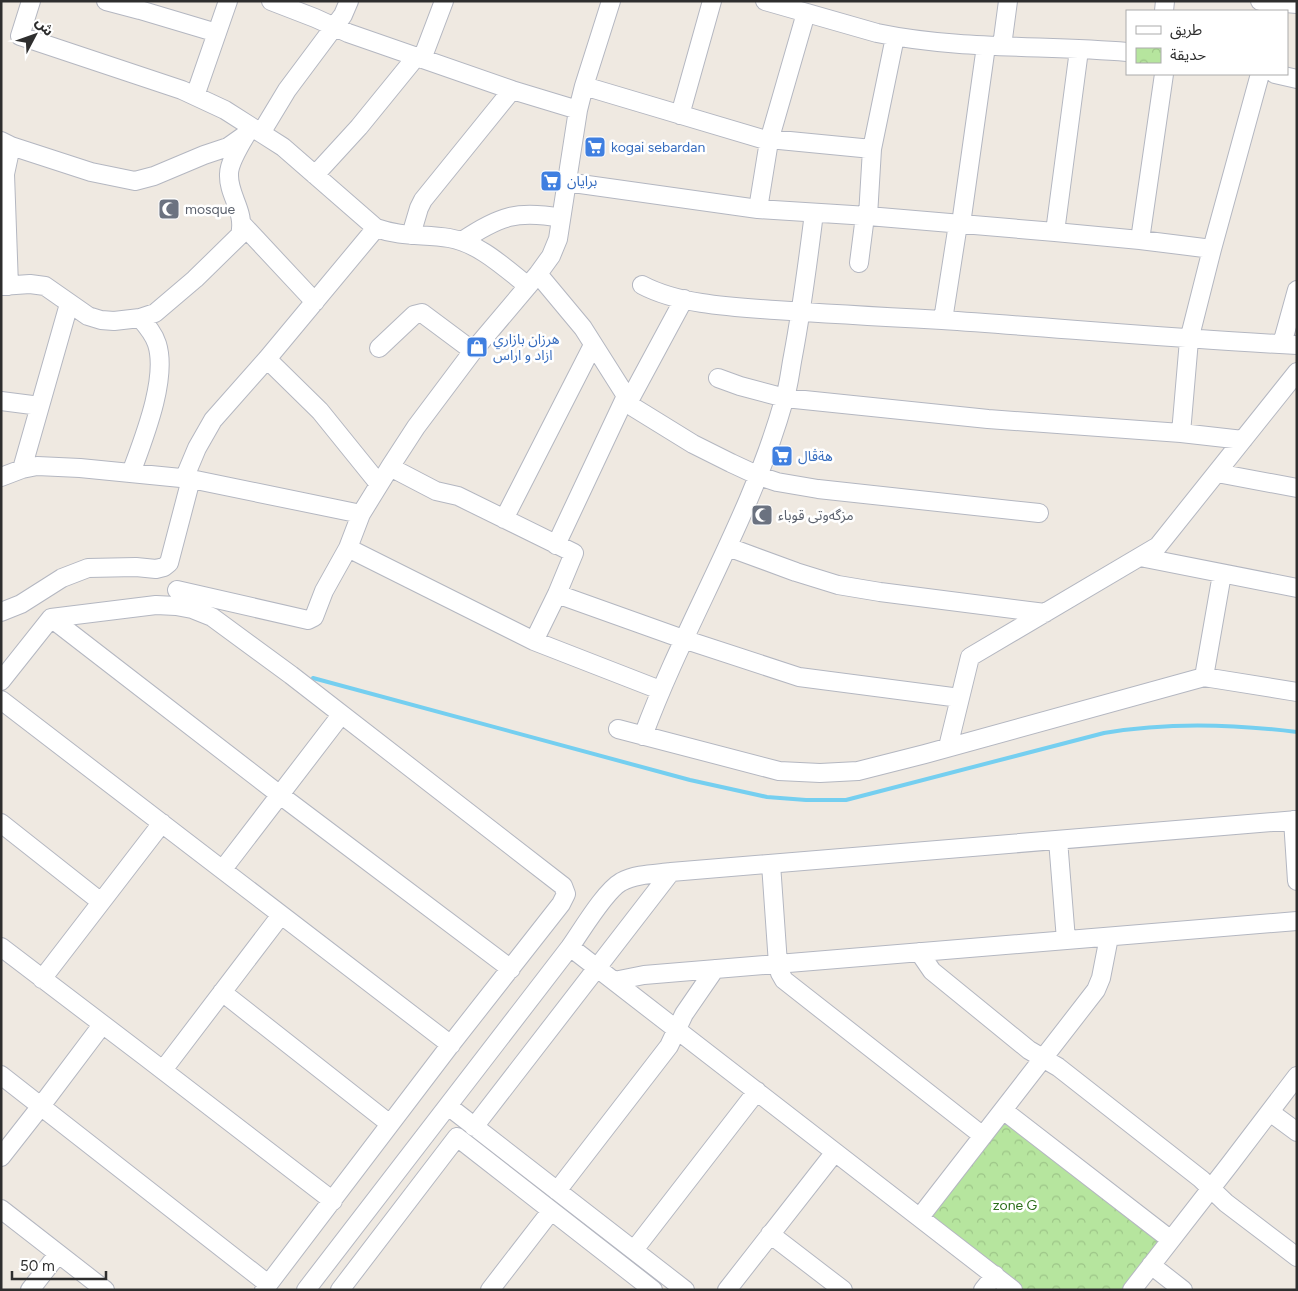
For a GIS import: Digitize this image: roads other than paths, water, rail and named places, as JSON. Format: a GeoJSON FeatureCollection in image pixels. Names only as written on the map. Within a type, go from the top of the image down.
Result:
{"type":"FeatureCollection","features":[{"type":"Feature","properties":{"kind":"street"},"geometry":{"type":"LineString","coordinates":[[30,1],[20,36],[182,90],[225,110],[253,132],[283,147],[376,228],[392,233],[449,238],[462,241],[533,280],[583,328],[633,407],[693,444],[759,476],[777,482],[856,494],[1039,513]]}},
{"type":"Feature","properties":{"kind":"street"},"geometry":{"type":"LineString","coordinates":[[106,1],[216,34]]}},
{"type":"Feature","properties":{"kind":"street"},"geometry":{"type":"LineString","coordinates":[[195,96],[228,1]]}},
{"type":"Feature","properties":{"kind":"street"},"geometry":{"type":"LineString","coordinates":[[271,1],[315,18],[334,28],[512,90],[578,110]]}},
{"type":"Feature","properties":{"kind":"street"},"geometry":{"type":"LineString","coordinates":[[315,302],[243,225],[229,174],[235,156],[334,28],[343,15],[349,1]]}},
{"type":"Feature","properties":{"kind":"street"},"geometry":{"type":"LineString","coordinates":[[315,175],[419,58],[444,1]]}},
{"type":"Feature","properties":{"kind":"street"},"geometry":{"type":"LineString","coordinates":[[176,590],[308,620],[314,617],[324,591],[348,548],[361,514],[416,427],[472,350],[533,280],[551,256],[558,239],[562,218],[578,110],[611,1]]}},
{"type":"Feature","properties":{"kind":"street"},"geometry":{"type":"LineString","coordinates":[[680,115],[712,1]]}},
{"type":"Feature","properties":{"kind":"street"},"geometry":{"type":"LineString","coordinates":[[765,1],[895,37],[994,46],[1126,52]]}},
{"type":"Feature","properties":{"kind":"street"},"geometry":{"type":"LineString","coordinates":[[943,320],[959,224],[994,46],[1008,1]]}},
{"type":"Feature","properties":{"kind":"street"},"geometry":{"type":"LineString","coordinates":[[1260,1],[1297,4]]}},
{"type":"Feature","properties":{"kind":"street"},"geometry":{"type":"LineString","coordinates":[[758,210],[769,140],[806,13]]}},
{"type":"Feature","properties":{"kind":"street"},"geometry":{"type":"LineString","coordinates":[[859,263],[866,216],[872,149],[895,37]]}},
{"type":"Feature","properties":{"kind":"street"},"geometry":{"type":"LineString","coordinates":[[1055,232],[1079,50]]}},
{"type":"Feature","properties":{"kind":"street"},"geometry":{"type":"LineString","coordinates":[[1140,240],[1164,75]]}},
{"type":"Feature","properties":{"kind":"street"},"geometry":{"type":"LineString","coordinates":[[1181,433],[1189,340],[1260,75]]}},
{"type":"Feature","properties":{"kind":"street"},"geometry":{"type":"LineString","coordinates":[[1279,75],[1297,79]]}},
{"type":"Feature","properties":{"kind":"street"},"geometry":{"type":"LineString","coordinates":[[584,86],[769,140],[872,149]]}},
{"type":"Feature","properties":{"kind":"street"},"geometry":{"type":"LineString","coordinates":[[411,235],[418,208],[423,200],[512,90]]}},
{"type":"Feature","properties":{"kind":"street"},"geometry":{"type":"LineString","coordinates":[[243,225],[240,235],[195,279],[155,313],[140,318],[114,321],[100,320],[88,316],[45,286],[30,284],[5,286],[6,144],[91,172],[135,181],[154,176],[228,147],[253,132]]}},
{"type":"Feature","properties":{"kind":"street"},"geometry":{"type":"LineString","coordinates":[[566,182],[758,210],[866,216],[1055,232],[1212,249]]}},
{"type":"Feature","properties":{"kind":"street"},"geometry":{"type":"LineString","coordinates":[[643,736],[660,690],[728,547],[759,476],[785,398],[802,312],[814,213]]}},
{"type":"Feature","properties":{"kind":"street"},"geometry":{"type":"LineString","coordinates":[[462,241],[482,227],[504,218],[524,214],[540,214],[562,218]]}},
{"type":"Feature","properties":{"kind":"street"},"geometry":{"type":"LineString","coordinates":[[1,612],[22,604],[62,578],[88,568],[136,567],[156,569],[164,567],[169,563],[197,448],[213,420],[267,359],[376,228]]}},
{"type":"Feature","properties":{"kind":"street"},"geometry":{"type":"LineString","coordinates":[[642,285],[651,290],[684,299],[738,308],[943,320],[1189,340],[1289,344],[1297,290]]}},
{"type":"Feature","properties":{"kind":"street"},"geometry":{"type":"LineString","coordinates":[[556,544],[628,399],[684,299]]}},
{"type":"Feature","properties":{"kind":"street"},"geometry":{"type":"LineString","coordinates":[[22,469],[69,304]]}},
{"type":"Feature","properties":{"kind":"street"},"geometry":{"type":"LineString","coordinates":[[379,348],[414,315],[422,313],[472,350]]}},
{"type":"Feature","properties":{"kind":"street"},"geometry":{"type":"LineString","coordinates":[[131,473],[155,402],[158,370],[157,345],[151,332],[140,318]]}},
{"type":"Feature","properties":{"kind":"street"},"geometry":{"type":"LineString","coordinates":[[504,519],[593,345]]}},
{"type":"Feature","properties":{"kind":"street"},"geometry":{"type":"LineString","coordinates":[[267,359],[330,422],[379,484]]}},
{"type":"Feature","properties":{"kind":"street"},"geometry":{"type":"LineString","coordinates":[[948,748],[970,657],[1158,546],[1297,372]]}},
{"type":"Feature","properties":{"kind":"street"},"geometry":{"type":"LineString","coordinates":[[718,378],[785,398],[988,419],[1181,433],[1243,440]]}},
{"type":"Feature","properties":{"kind":"street"},"geometry":{"type":"LineString","coordinates":[[1,401],[40,406]]}},
{"type":"Feature","properties":{"kind":"street"},"geometry":{"type":"LineString","coordinates":[[1,477],[22,469],[37,466],[72,467],[131,473],[188,479],[361,514]]}},
{"type":"Feature","properties":{"kind":"street"},"geometry":{"type":"LineString","coordinates":[[390,467],[436,491],[458,496],[574,553],[534,641]]}},
{"type":"Feature","properties":{"kind":"street"},"geometry":{"type":"LineString","coordinates":[[1217,473],[1297,488]]}},
{"type":"Feature","properties":{"kind":"street"},"geometry":{"type":"LineString","coordinates":[[728,547],[838,585],[880,592],[1045,612]]}},
{"type":"Feature","properties":{"kind":"street"},"geometry":{"type":"LineString","coordinates":[[348,548],[534,641],[660,690]]}},
{"type":"Feature","properties":{"kind":"street"},"geometry":{"type":"LineString","coordinates":[[1140,557],[1297,588]]}},
{"type":"Feature","properties":{"kind":"street"},"geometry":{"type":"LineString","coordinates":[[1204,677],[1222,574]]}},
{"type":"Feature","properties":{"kind":"street"},"geometry":{"type":"LineString","coordinates":[[557,594],[683,639],[799,677],[960,698]]}},
{"type":"Feature","properties":{"kind":"street"},"geometry":{"type":"LineString","coordinates":[[1,681],[52,618],[156,605],[192,609],[212,617],[290,675],[563,886],[566,894],[561,904],[266,1287],[1,1075]]}},
{"type":"Feature","properties":{"kind":"street"},"geometry":{"type":"LineString","coordinates":[[52,618],[280,795],[511,969]]}},
{"type":"Feature","properties":{"kind":"street"},"geometry":{"type":"LineString","coordinates":[[618,729],[779,771],[820,773],[858,771],[1204,677],[1297,692]]}},
{"type":"Feature","properties":{"kind":"street"},"geometry":{"type":"LineString","coordinates":[[1,700],[451,1045]]}},
{"type":"Feature","properties":{"kind":"street"},"geometry":{"type":"LineString","coordinates":[[223,869],[342,716]]}},
{"type":"Feature","properties":{"kind":"street"},"geometry":{"type":"LineString","coordinates":[[306,1290],[570,947],[612,889],[622,882],[636,877],[671,872],[1295,820],[1297,881]]}},
{"type":"Feature","properties":{"kind":"street"},"geometry":{"type":"LineString","coordinates":[[1,823],[101,902]]}},
{"type":"Feature","properties":{"kind":"street"},"geometry":{"type":"LineString","coordinates":[[42,979],[162,823]]}},
{"type":"Feature","properties":{"kind":"street"},"geometry":{"type":"LineString","coordinates":[[1058,840],[1066,940]]}},
{"type":"Feature","properties":{"kind":"street"},"geometry":{"type":"LineString","coordinates":[[771,864],[778,964],[784,980],[983,1136]]}},
{"type":"Feature","properties":{"kind":"street"},"geometry":{"type":"LineString","coordinates":[[474,1127],[671,872]]}},
{"type":"Feature","properties":{"kind":"street"},"geometry":{"type":"LineString","coordinates":[[163,1070],[281,915]]}},
{"type":"Feature","properties":{"kind":"street"},"geometry":{"type":"LineString","coordinates":[[614,981],[644,975],[1297,922]]}},
{"type":"Feature","properties":{"kind":"street"},"geometry":{"type":"LineString","coordinates":[[920,1217],[1096,990],[1101,978],[1109,937]]}},
{"type":"Feature","properties":{"kind":"street"},"geometry":{"type":"LineString","coordinates":[[1,947],[332,1201]]}},
{"type":"Feature","properties":{"kind":"street"},"geometry":{"type":"LineString","coordinates":[[570,947],[1011,1289]]}},
{"type":"Feature","properties":{"kind":"street"},"geometry":{"type":"LineString","coordinates":[[919,952],[926,965],[939,977],[1029,1050],[1058,1067],[1226,1203],[1297,1257]]}},
{"type":"Feature","properties":{"kind":"street"},"geometry":{"type":"LineString","coordinates":[[557,1191],[669,1046],[684,1014],[715,969]]}},
{"type":"Feature","properties":{"kind":"street"},"geometry":{"type":"LineString","coordinates":[[222,992],[390,1124]]}},
{"type":"Feature","properties":{"kind":"street"},"geometry":{"type":"LineString","coordinates":[[1,1157],[42,1106],[102,1025]]}},
{"type":"Feature","properties":{"kind":"street"},"geometry":{"type":"LineString","coordinates":[[1132,1290],[1297,1076]]}},
{"type":"Feature","properties":{"kind":"street"},"geometry":{"type":"LineString","coordinates":[[634,1250],[757,1092]]}},
{"type":"Feature","properties":{"kind":"street"},"geometry":{"type":"LineString","coordinates":[[448,1106],[685,1290]]}},
{"type":"Feature","properties":{"kind":"street"},"geometry":{"type":"LineString","coordinates":[[1003,1110],[1171,1240]]}},
{"type":"Feature","properties":{"kind":"street"},"geometry":{"type":"LineString","coordinates":[[1270,1112],[1297,1132]]}},
{"type":"Feature","properties":{"kind":"street"},"geometry":{"type":"LineString","coordinates":[[340,1290],[457,1137],[653,1290]]}},
{"type":"Feature","properties":{"kind":"street"},"geometry":{"type":"LineString","coordinates":[[727,1290],[835,1152]]}},
{"type":"Feature","properties":{"kind":"street"},"geometry":{"type":"LineString","coordinates":[[1,1209],[105,1290]]}},
{"type":"Feature","properties":{"kind":"street"},"geometry":{"type":"LineString","coordinates":[[490,1290],[551,1211]]}},
{"type":"Feature","properties":{"kind":"street"},"geometry":{"type":"LineString","coordinates":[[770,1234],[843,1290]]}},
{"type":"Feature","properties":{"kind":"street"},"geometry":{"type":"LineString","coordinates":[[30,1290],[58,1254]]}},
{"type":"Feature","properties":{"kind":"street"},"geometry":{"type":"LineString","coordinates":[[1151,1265],[1183,1290]]}},
{"type":"Feature","properties":{"kind":"street"},"geometry":{"type":"LineString","coordinates":[[983,1290],[995,1275]]}},
{"type":"Feature","properties":{"kind":"waterway"},"geometry":{"type":"LineString","coordinates":[[313,678],[690,780],[767,797],[806,800],[846,800],[1104,733],[1128,729],[1200,725],[1249,727],[1297,732]]}},
{"type":"Feature","properties":{"kind":"place","name":"kogai sebardan"},"geometry":{"type":"Point","coordinates":[595,147]}},
{"type":"Feature","properties":{"kind":"place","name":"برايان"},"geometry":{"type":"Point","coordinates":[551,181]}},
{"type":"Feature","properties":{"kind":"place","name":"mosque"},"geometry":{"type":"Point","coordinates":[169,209]}},
{"type":"Feature","properties":{"kind":"place","name":"هرزان بازاري ازاد و اراس"},"geometry":{"type":"Point","coordinates":[477,347]}},
{"type":"Feature","properties":{"kind":"place","name":"هةڤال"},"geometry":{"type":"Point","coordinates":[782,456]}},
{"type":"Feature","properties":{"kind":"place","name":"مزگەوتی قوباء"},"geometry":{"type":"Point","coordinates":[762,515]}},
{"type":"Feature","properties":{"kind":"park label","name":"zone G"},"geometry":{"type":"Point","coordinates":[1015,1205]}}]}
